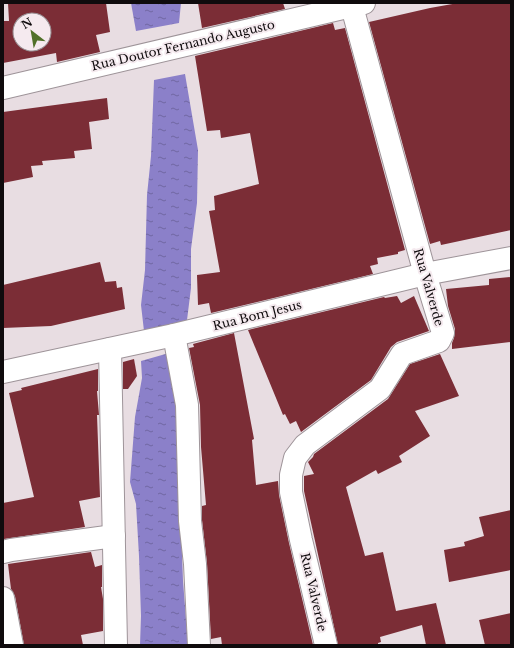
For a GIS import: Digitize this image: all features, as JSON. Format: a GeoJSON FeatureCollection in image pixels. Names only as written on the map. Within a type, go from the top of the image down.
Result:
{"type":"FeatureCollection","features":[{"type":"Feature","properties":{"kind":"street","name":"Rua Doutor Fernando Augusto"},"geometry":{"type":"LineString","coordinates":[[3,88],[355,4]]}},
{"type":"Feature","properties":{"kind":"street","name":"Rua Valverde"},"geometry":{"type":"LineString","coordinates":[[326,645],[291,492],[295,458],[305,445],[380,389],[402,354],[439,341],[442,338],[443,333],[425,274],[355,4]]}},
{"type":"Feature","properties":{"kind":"street","name":"Rua Bom Jesus"},"geometry":{"type":"LineString","coordinates":[[3,372],[174,335],[425,274],[511,258]]}},
{"type":"Feature","properties":{"kind":"street"},"geometry":{"type":"LineString","coordinates":[[174,335],[187,405],[190,522],[195,564],[199,645]]}},
{"type":"Feature","properties":{"kind":"street"},"geometry":{"type":"LineString","coordinates":[[110,349],[116,645]]}},
{"type":"Feature","properties":{"kind":"street"},"geometry":{"type":"LineString","coordinates":[[3,552],[114,536]]}},
{"type":"Feature","properties":{"kind":"street"},"geometry":{"type":"LineString","coordinates":[[3,598],[12,645]]}},
{"type":"Feature","properties":{"kind":"water"},"geometry":{"type":"Polygon","coordinates":[[[131,3],[181,3],[179,23],[136,31],[131,3]]]}},
{"type":"Feature","properties":{"kind":"water"},"geometry":{"type":"Polygon","coordinates":[[[185,74],[198,150],[197,203],[191,249],[191,288],[187,320],[144,331],[141,305],[145,270],[147,195],[151,156],[154,80],[185,74]]]}},
{"type":"Feature","properties":{"kind":"water"},"geometry":{"type":"Polygon","coordinates":[[[169,353],[182,424],[181,528],[188,645],[140,645],[141,616],[136,504],[130,482],[135,417],[142,378],[141,361],[169,353]]]}},
{"type":"Feature","properties":{"kind":"building"},"geometry":{"type":"Polygon","coordinates":[[[8,3],[106,3],[110,32],[96,35],[100,52],[57,62],[56,53],[3,63],[3,21],[9,21],[8,3]]]}},
{"type":"Feature","properties":{"kind":"building"},"geometry":{"type":"Polygon","coordinates":[[[198,3],[283,3],[285,9],[202,28],[198,3]]]}},
{"type":"Feature","properties":{"kind":"building"},"geometry":{"type":"Polygon","coordinates":[[[458,3],[511,3],[511,230],[441,245],[440,241],[430,244],[369,22],[458,3]]]}},
{"type":"Feature","properties":{"kind":"building"},"geometry":{"type":"Polygon","coordinates":[[[333,23],[335,30],[345,28],[405,250],[398,252],[398,254],[377,258],[378,264],[370,266],[373,274],[211,313],[209,303],[198,305],[197,275],[220,272],[209,211],[215,210],[214,196],[259,184],[250,133],[221,138],[220,130],[207,131],[195,56],[333,23]]]}},
{"type":"Feature","properties":{"kind":"building"},"geometry":{"type":"Polygon","coordinates":[[[107,98],[109,119],[89,122],[92,149],[74,151],[75,158],[42,161],[43,165],[31,166],[33,177],[3,183],[3,112],[107,98]]]}},
{"type":"Feature","properties":{"kind":"building"},"geometry":{"type":"Polygon","coordinates":[[[100,262],[105,282],[116,281],[117,288],[122,287],[125,309],[51,326],[3,328],[3,285],[100,262]]]}},
{"type":"Feature","properties":{"kind":"building"},"geometry":{"type":"Polygon","coordinates":[[[511,277],[511,342],[452,349],[455,329],[448,306],[446,289],[489,285],[489,279],[511,277]]]}},
{"type":"Feature","properties":{"kind":"building"},"geometry":{"type":"Polygon","coordinates":[[[397,296],[401,303],[414,296],[429,331],[397,342],[391,347],[371,380],[301,432],[296,421],[290,424],[285,414],[283,415],[248,330],[384,297],[397,296]]]}},
{"type":"Feature","properties":{"kind":"building"},"geometry":{"type":"Polygon","coordinates":[[[234,333],[254,439],[252,440],[256,485],[278,481],[279,495],[289,543],[313,645],[222,645],[221,637],[211,639],[207,563],[202,520],[202,506],[206,505],[201,447],[200,405],[189,348],[194,347],[193,344],[234,333]]]}},
{"type":"Feature","properties":{"kind":"building"},"geometry":{"type":"Polygon","coordinates":[[[440,354],[459,396],[415,411],[430,436],[399,456],[402,462],[378,474],[376,470],[346,487],[365,556],[383,552],[396,611],[436,603],[446,645],[426,645],[422,625],[380,637],[381,642],[378,643],[378,645],[338,645],[304,491],[304,476],[314,474],[308,462],[314,454],[388,399],[410,364],[440,354]]]}},
{"type":"Feature","properties":{"kind":"building"},"geometry":{"type":"Polygon","coordinates":[[[134,359],[137,376],[128,389],[123,389],[123,362],[134,359]]]}},
{"type":"Feature","properties":{"kind":"building"},"geometry":{"type":"Polygon","coordinates":[[[98,369],[97,391],[99,415],[97,415],[100,497],[79,501],[85,527],[4,539],[3,503],[34,497],[9,393],[22,390],[21,388],[98,369]]]}},
{"type":"Feature","properties":{"kind":"building"},"geometry":{"type":"Polygon","coordinates":[[[511,510],[511,570],[449,582],[444,550],[465,546],[464,542],[484,536],[479,517],[511,510]]]}},
{"type":"Feature","properties":{"kind":"building"},"geometry":{"type":"Polygon","coordinates":[[[91,552],[95,567],[102,565],[101,587],[103,599],[103,631],[81,635],[83,645],[24,645],[15,596],[11,589],[8,564],[91,552]]]}},
{"type":"Feature","properties":{"kind":"building"},"geometry":{"type":"Polygon","coordinates":[[[511,613],[511,645],[485,645],[479,620],[511,613]]]}}]}
